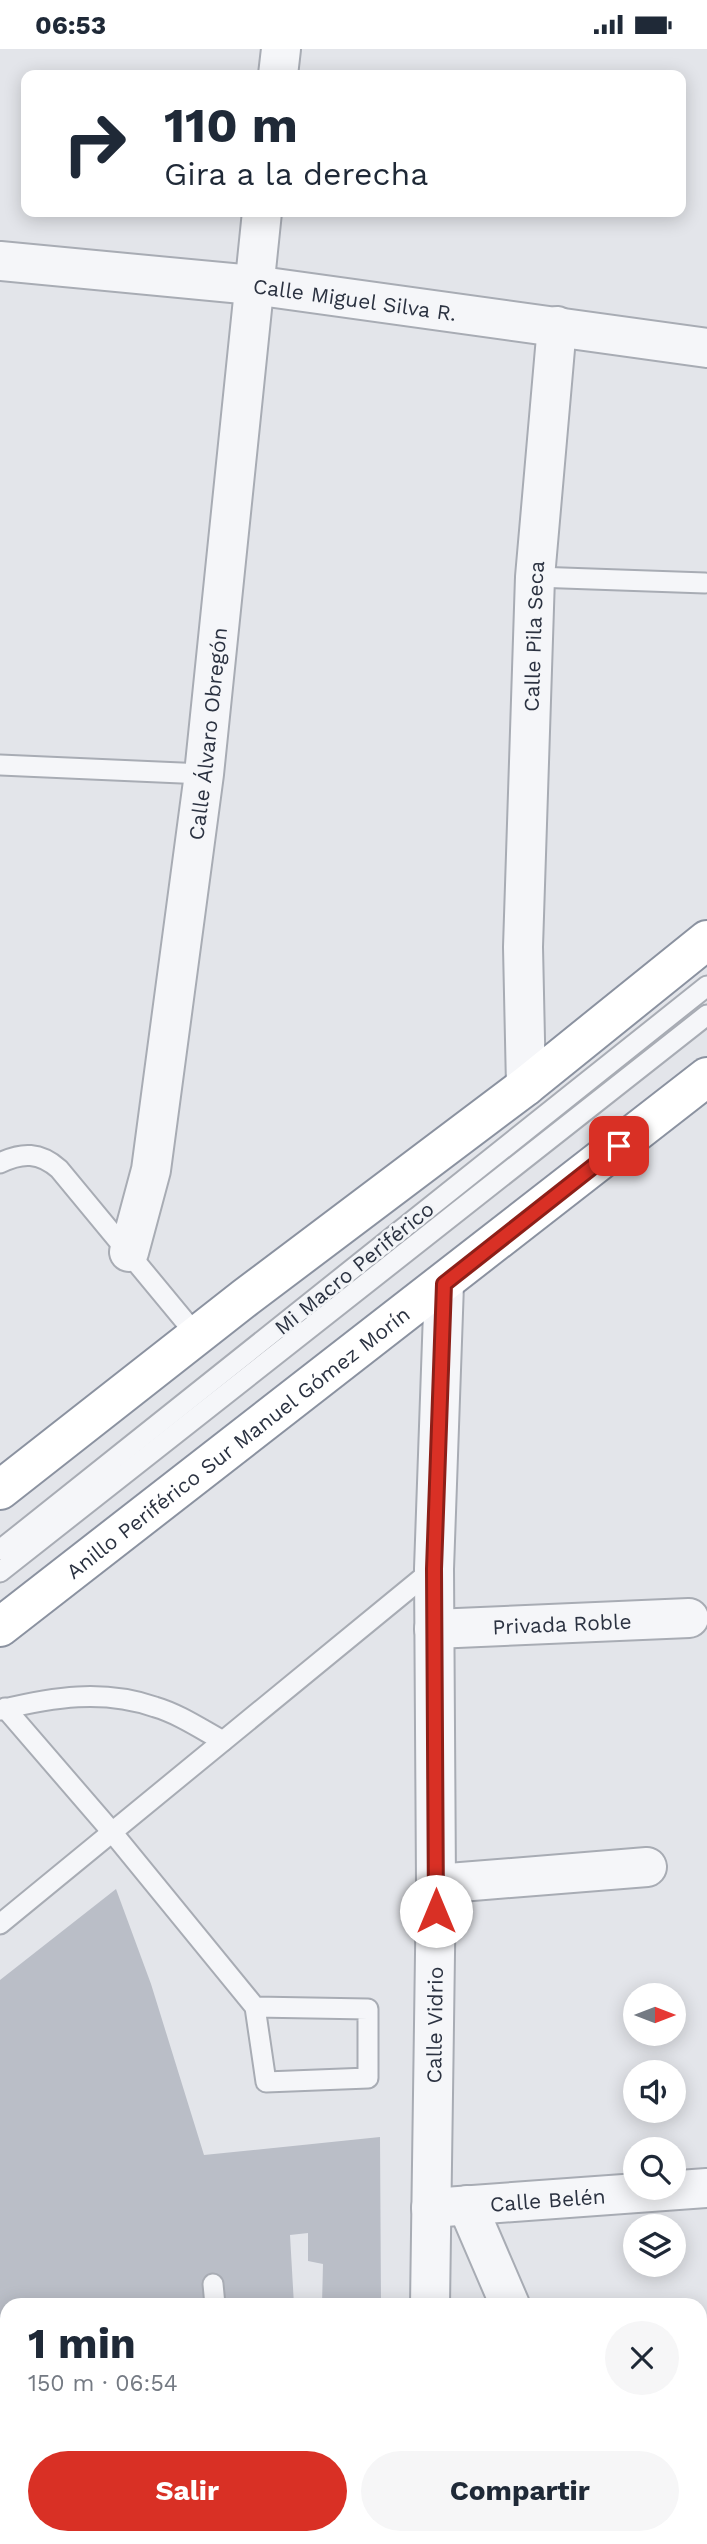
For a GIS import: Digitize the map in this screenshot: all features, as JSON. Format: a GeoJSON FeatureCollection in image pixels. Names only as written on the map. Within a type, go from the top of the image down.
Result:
{"type":"FeatureCollection","features":[{"type":"Feature","properties":{"kind":"highway"},"geometry":{"type":"LineString","coordinates":[[0,1490],[526,1086],[707,940]]}},
{"type":"Feature","properties":{"kind":"highway","name":"Anillo Periférico Sur Manuel Gómez Morín"},"geometry":{"type":"LineString","coordinates":[[0,1627],[707,1077]]}},
{"type":"Feature","properties":{"kind":"street"},"geometry":{"type":"LineString","coordinates":[[279,70],[281,49]]}},
{"type":"Feature","properties":{"kind":"street","name":"Calle Álvaro Obregón"},"geometry":{"type":"LineString","coordinates":[[128,1252],[151,1170],[204,773],[261,217]]}},
{"type":"Feature","properties":{"kind":"street","name":"Calle Miguel Silva R."},"geometry":{"type":"LineString","coordinates":[[0,261],[253,285],[707,348]]}},
{"type":"Feature","properties":{"kind":"street","name":"Calle Pila Seca"},"geometry":{"type":"LineString","coordinates":[[526,1086],[523,947],[534,577],[556,325]]}},
{"type":"Feature","properties":{"kind":"street","name":"Calle Vidrio"},"geometry":{"type":"LineString","coordinates":[[431,2298],[449,2207],[436,1884],[434,1629],[444,1284]]}},
{"type":"Feature","properties":{"kind":"street","name":"Privada Roble"},"geometry":{"type":"LineString","coordinates":[[434,1629],[690,1618]]}},
{"type":"Feature","properties":{"kind":"street"},"geometry":{"type":"LineString","coordinates":[[436,1884],[647,1867]]}},
{"type":"Feature","properties":{"kind":"street","name":"Calle Belén"},"geometry":{"type":"LineString","coordinates":[[449,2207],[707,2188]]}},
{"type":"Feature","properties":{"kind":"street"},"geometry":{"type":"LineString","coordinates":[[449,2207],[506,2298]]}},
{"type":"Feature","properties":{"kind":"lane"},"geometry":{"type":"LineString","coordinates":[[534,577],[705,583]]}},
{"type":"Feature","properties":{"kind":"lane"},"geometry":{"type":"LineString","coordinates":[[0,765],[204,773]]}},
{"type":"Feature","properties":{"kind":"lane","name":"Mi Macro Periférico"},"geometry":{"type":"LineString","coordinates":[[0,1550],[707,986]]}},
{"type":"Feature","properties":{"kind":"lane","name":"Mi Macro Periférico"},"geometry":{"type":"LineString","coordinates":[[0,1571],[707,1015]]}},
{"type":"Feature","properties":{"kind":"lane"},"geometry":{"type":"LineString","coordinates":[[0,1163],[18,1154],[50,1161],[198,1337]]}},
{"type":"Feature","properties":{"kind":"lane"},"geometry":{"type":"LineString","coordinates":[[0,1924],[434,1569]]}},
{"type":"Feature","properties":{"kind":"lane"},"geometry":{"type":"LineString","coordinates":[[223,1741],[157,1707],[115,1696],[62,1696],[3,1709],[112,1832],[255,2007],[266,2082],[368,2078],[368,2009],[255,2007]]}},
{"type":"Feature","properties":{"kind":"lane"},"geometry":{"type":"LineString","coordinates":[[213,2284],[214,2298]]}},
{"type":"Feature","properties":{"kind":"building"},"geometry":{"type":"Polygon","coordinates":[[[116,1889],[151,1984],[204,2155],[380,2137],[381,2298],[322,2298],[323,2264],[308,2261],[308,2233],[290,2235],[294,2298],[0,2298],[0,1980],[116,1889]]]}},
{"type":"Feature","properties":{"kind":"route"},"geometry":{"type":"LineString","coordinates":[[436,1911],[434,1569],[444,1284],[619,1146]]}}]}
